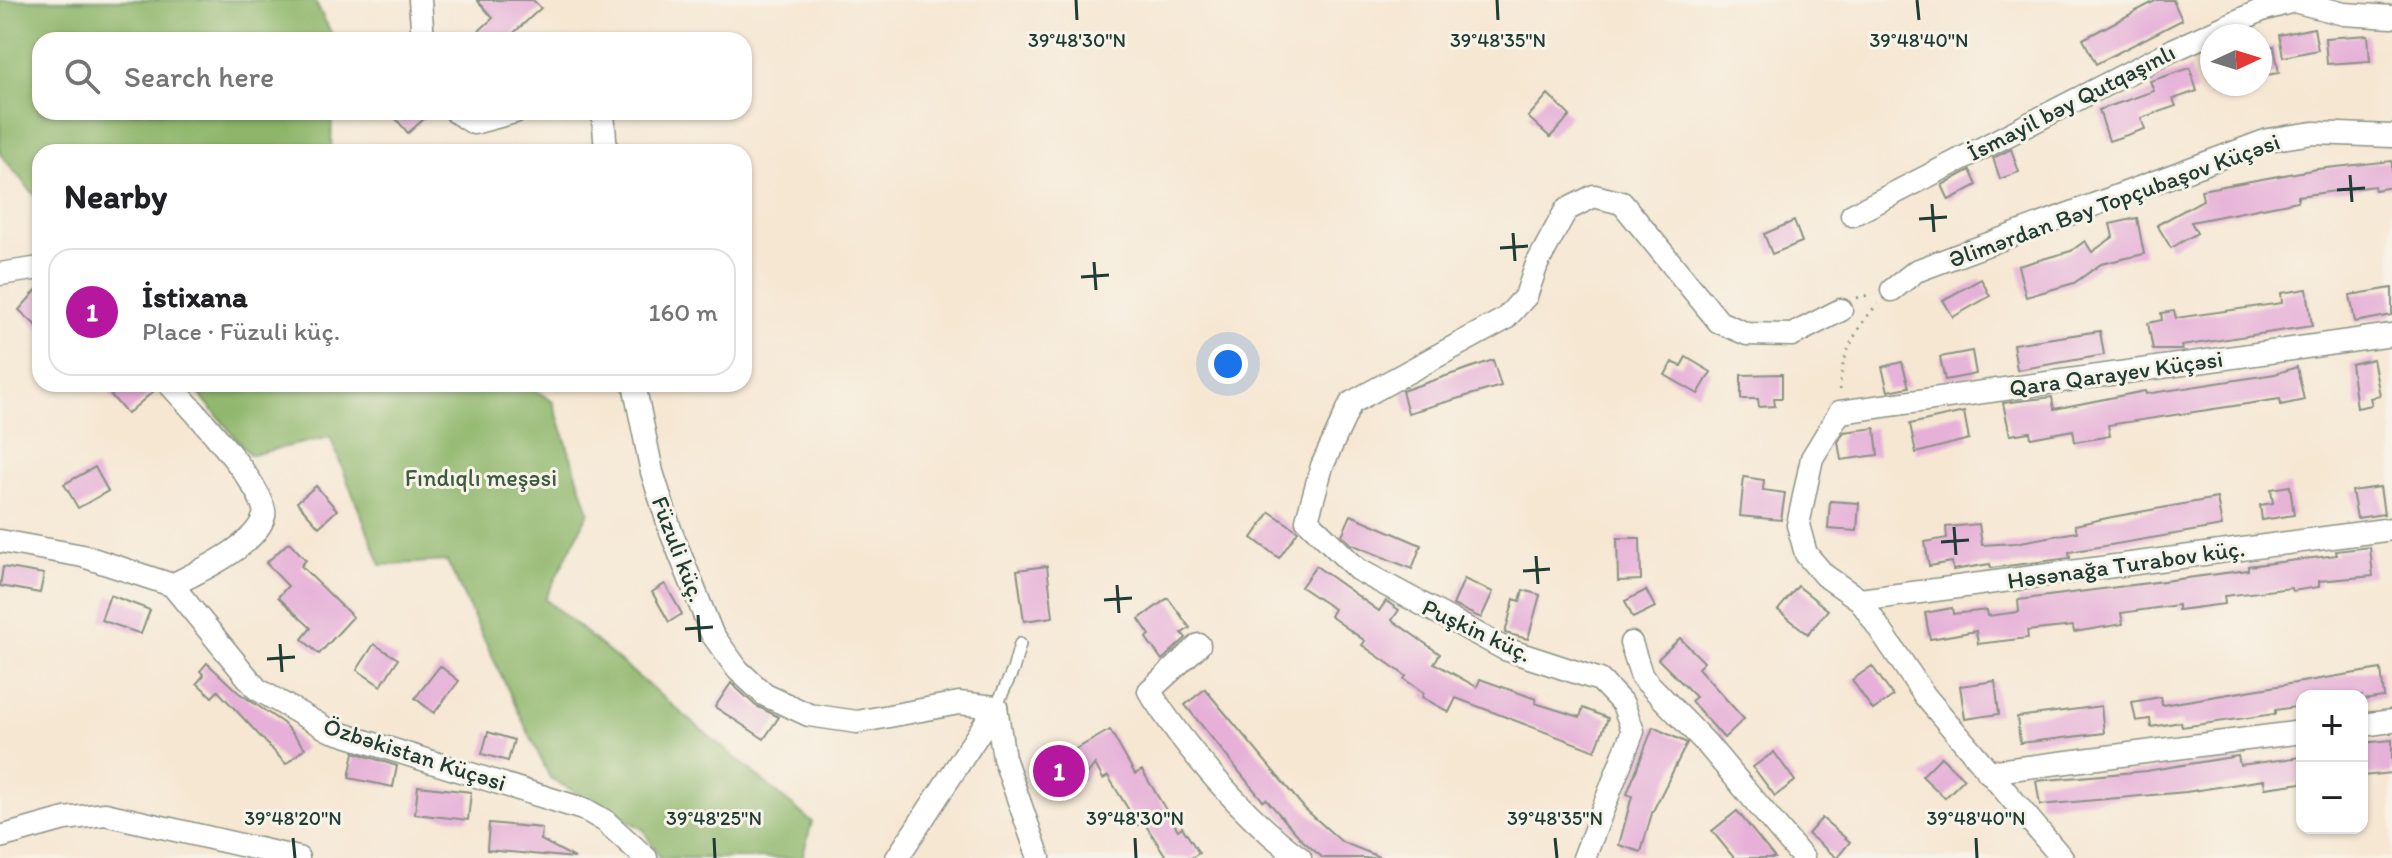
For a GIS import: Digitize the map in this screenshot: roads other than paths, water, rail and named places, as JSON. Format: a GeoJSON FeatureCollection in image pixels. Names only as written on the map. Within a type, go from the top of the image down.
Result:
{"type":"FeatureCollection","features":[{"type":"Feature","properties":{"kind":"street"},"geometry":{"type":"LineString","coordinates":[[420,0],[422,32]]}},
{"type":"Feature","properties":{"kind":"street","name":"İsmayil bəy Qutqaşınlı"},"geometry":{"type":"LineString","coordinates":[[1852,215],[2173,50],[2262,10],[2294,0],[2344,14],[2392,17]]}},
{"type":"Feature","properties":{"kind":"street"},"geometry":{"type":"LineString","coordinates":[[604,120],[605,144]]}},
{"type":"Feature","properties":{"kind":"street","name":"Əlimərdan Bəy Topçubaşov Küçəsi"},"geometry":{"type":"LineString","coordinates":[[1892,290],[1916,271],[2268,140],[2313,133],[2392,136]]}},
{"type":"Feature","properties":{"kind":"street","name":"Puşkin küç."},"geometry":{"type":"LineString","coordinates":[[1584,858],[1633,731],[1623,704],[1600,680],[1505,649],[1357,569],[1307,520],[1322,466],[1351,403],[1505,319],[1526,296],[1537,264],[1566,210],[1594,196],[1622,203],[1719,322],[1747,334],[1792,335],[1841,310]]}},
{"type":"Feature","properties":{"kind":"street"},"geometry":{"type":"LineString","coordinates":[[0,274],[32,269]]}},
{"type":"Feature","properties":{"kind":"street","name":"Qara Qarayev Küçəsi"},"geometry":{"type":"LineString","coordinates":[[1860,600],[1824,575],[1806,554],[1798,525],[1812,458],[1840,412],[2392,335]]}},
{"type":"Feature","properties":{"kind":"street"},"geometry":{"type":"LineString","coordinates":[[0,541],[83,556],[172,585],[212,565],[241,544],[258,528],[265,514],[262,498],[176,392]]}},
{"type":"Feature","properties":{"kind":"street","name":"Füzuli küç."},"geometry":{"type":"LineString","coordinates":[[636,392],[652,472],[671,532],[712,634],[738,670],[765,695],[809,715],[857,722],[959,703],[996,707]]}},
{"type":"Feature","properties":{"kind":"street","name":"Həsənağa Turabov küç."},"geometry":{"type":"LineString","coordinates":[[1860,600],[2392,529]]}},
{"type":"Feature","properties":{"kind":"street","name":"Özbəkistan Küçəsi"},"geometry":{"type":"LineString","coordinates":[[172,585],[257,689],[269,696],[329,730],[586,810],[605,821],[646,858]]}},
{"type":"Feature","properties":{"kind":"street"},"geometry":{"type":"LineString","coordinates":[[1860,600],[1925,696],[2062,858]]}},
{"type":"Feature","properties":{"kind":"street"},"geometry":{"type":"LineString","coordinates":[[1631,643],[1642,677],[1707,744],[1803,858]]}},
{"type":"Feature","properties":{"kind":"street"},"geometry":{"type":"LineString","coordinates":[[1199,645],[1149,691],[1167,719],[1268,835],[1300,858]]}},
{"type":"Feature","properties":{"kind":"street"},"geometry":{"type":"LineString","coordinates":[[897,858],[996,707]]}},
{"type":"Feature","properties":{"kind":"street"},"geometry":{"type":"LineString","coordinates":[[996,707],[1004,758],[1039,858]]}},
{"type":"Feature","properties":{"kind":"street"},"geometry":{"type":"LineString","coordinates":[[2368,724],[2392,721]]}},
{"type":"Feature","properties":{"kind":"street"},"geometry":{"type":"LineString","coordinates":[[1988,772],[2296,733]]}},
{"type":"Feature","properties":{"kind":"street"},"geometry":{"type":"LineString","coordinates":[[0,837],[65,819],[105,814],[298,858]]}},
{"type":"Feature","properties":{"kind":"lane"},"geometry":{"type":"LineString","coordinates":[[996,707],[1013,670],[1020,644]]}},
{"type":"Feature","properties":{"kind":"place","name":"İstixana"},"geometry":{"type":"Point","coordinates":[1059,771]}},
{"type":"Feature","properties":{"kind":"park label","name":"Fındıqlı meşəsi"},"geometry":{"type":"Point","coordinates":[481,477]}}]}
